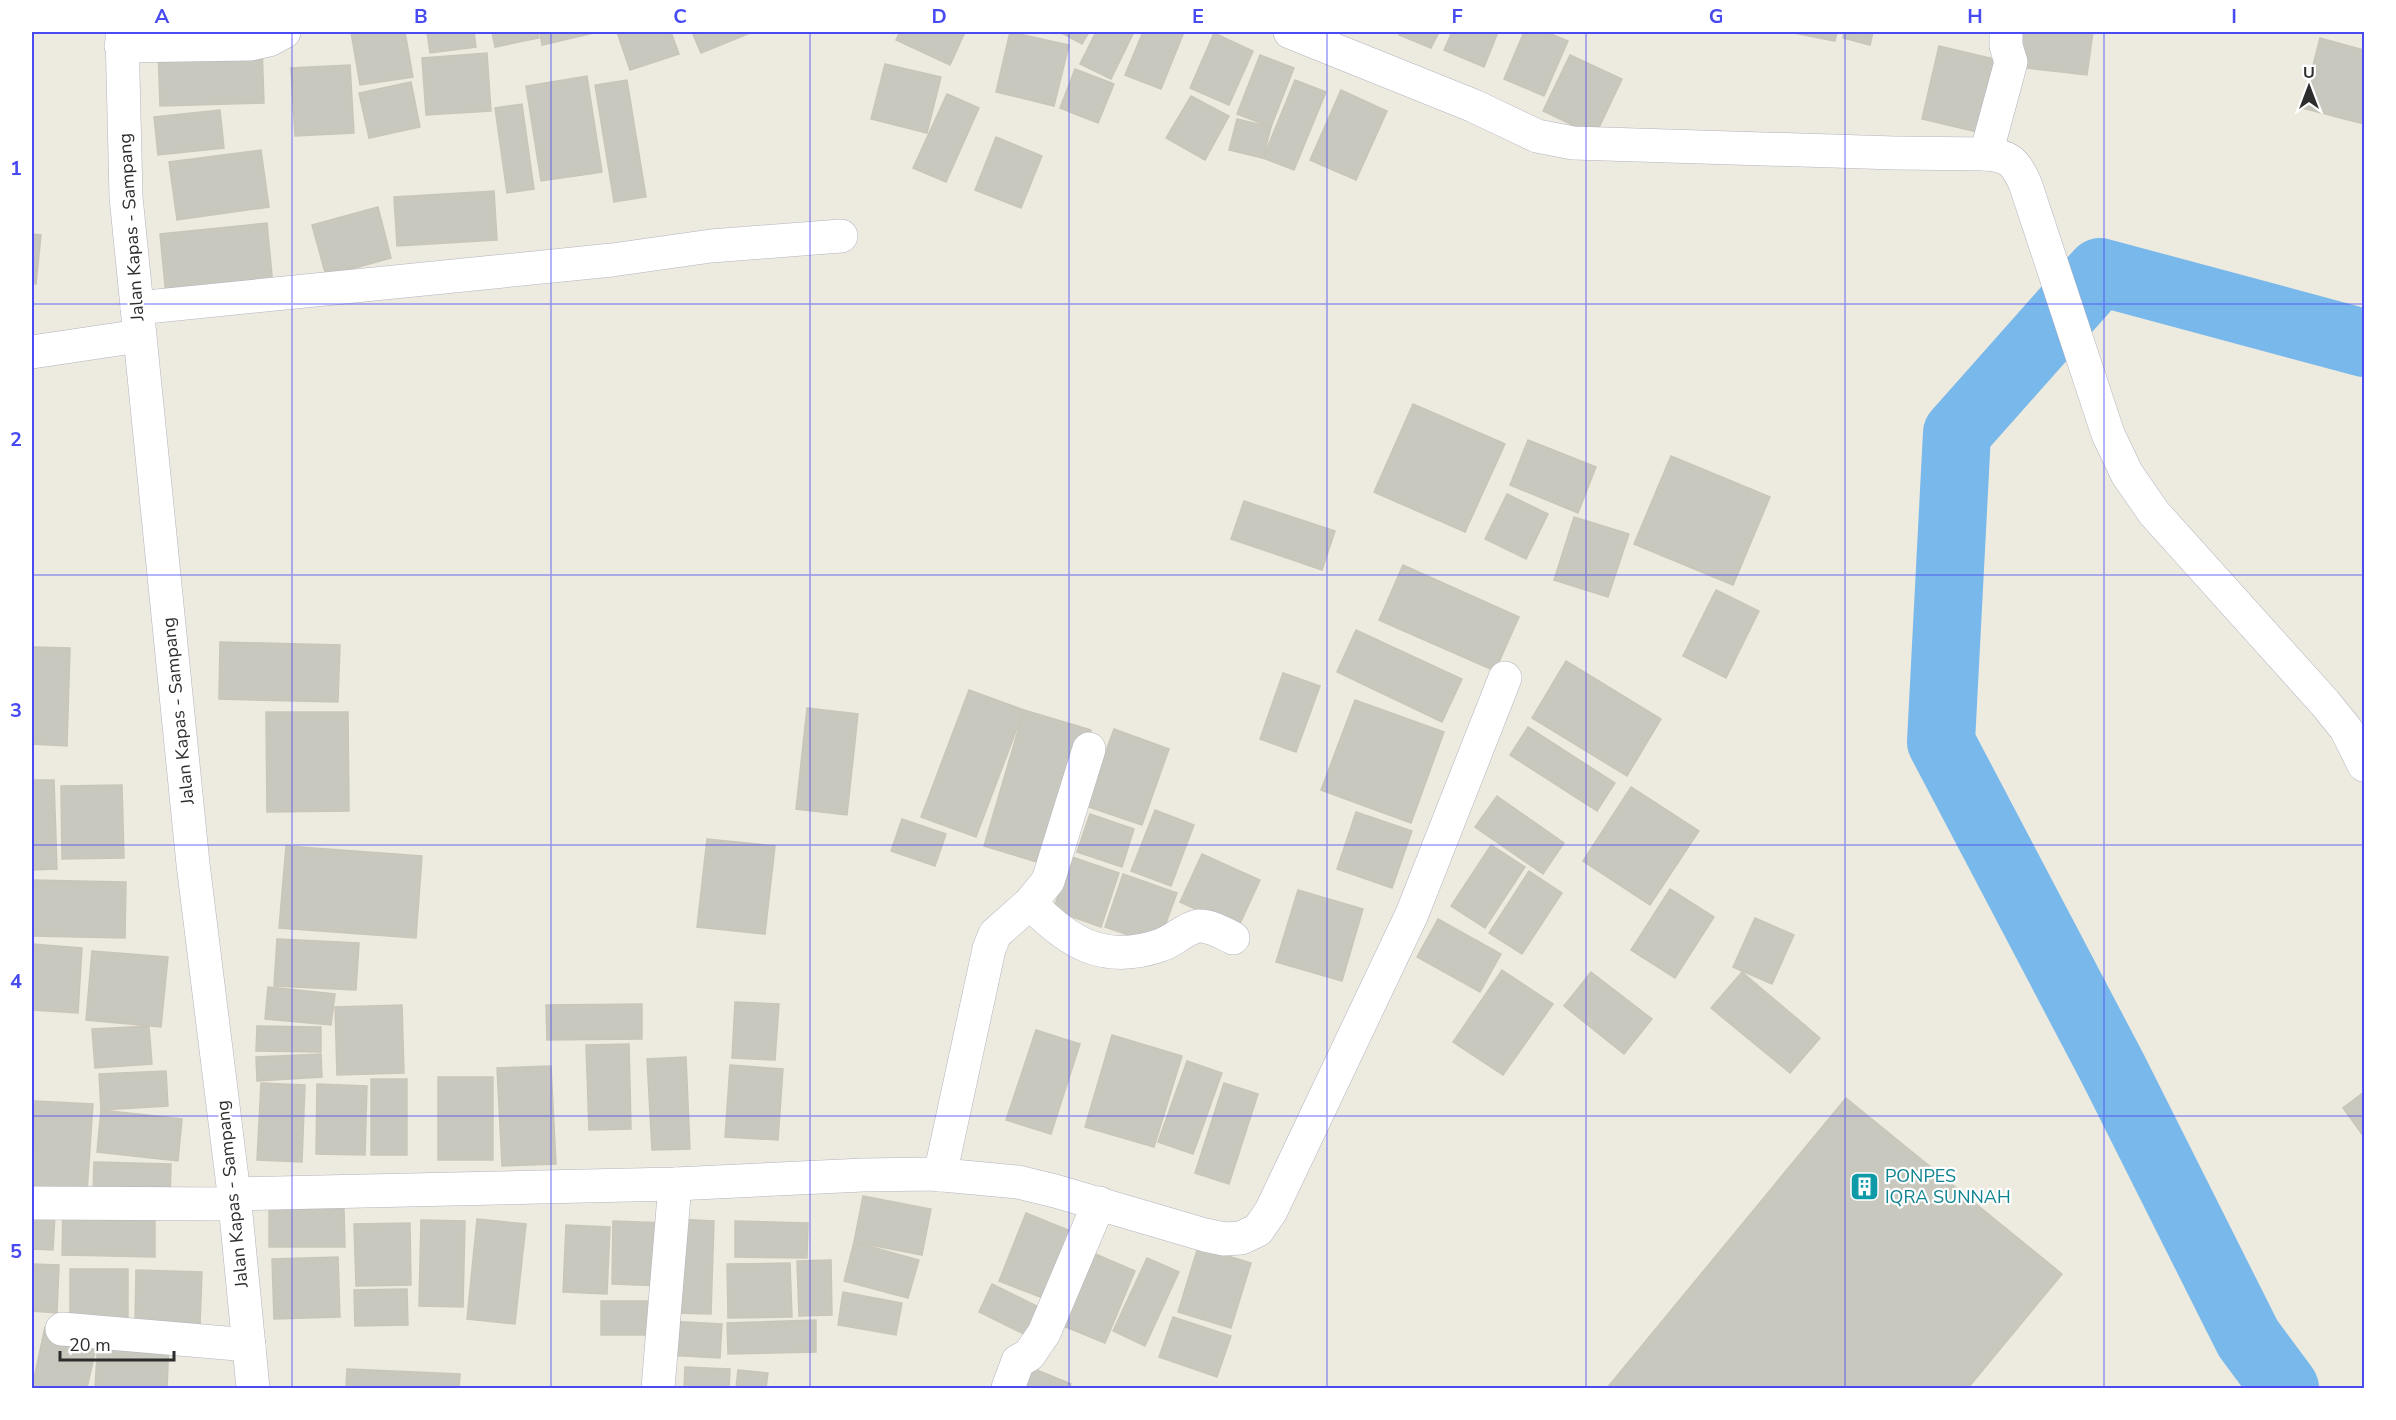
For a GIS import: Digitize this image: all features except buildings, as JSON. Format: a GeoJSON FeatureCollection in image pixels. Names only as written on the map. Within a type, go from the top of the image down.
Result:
{"type":"FeatureCollection","features":[{"type":"Feature","properties":{"kind":"street"},"geometry":{"type":"LineString","coordinates":[[121,39],[251,44],[269,40],[284,32]]}},
{"type":"Feature","properties":{"kind":"street"},"geometry":{"type":"LineString","coordinates":[[1290,32],[1474,106],[1538,136],[1573,143],[1986,154],[2000,155],[2015,164],[2025,183],[2108,434],[2127,474],[2154,513],[2346,729],[2364,765]]}},
{"type":"Feature","properties":{"kind":"street"},"geometry":{"type":"LineString","coordinates":[[1986,154],[2011,62],[2006,46],[2006,32]]}},
{"type":"Feature","properties":{"kind":"street","name":"Jalan Kapas - Sampang"},"geometry":{"type":"LineString","coordinates":[[121,39],[126,197],[138,322],[196,886],[234,1199],[253,1389]]}},
{"type":"Feature","properties":{"kind":"street"},"geometry":{"type":"LineString","coordinates":[[32,352],[138,322],[711,246],[841,236]]}},
{"type":"Feature","properties":{"kind":"street"},"geometry":{"type":"LineString","coordinates":[[32,1203],[234,1199],[675,1184],[863,1175],[940,1175],[1018,1182],[1224,1239],[1240,1238],[1257,1230],[1276,1201],[1412,914],[1505,678]]}},
{"type":"Feature","properties":{"kind":"street"},"geometry":{"type":"LineString","coordinates":[[940,1175],[989,949],[995,934],[1030,903],[1048,881],[1089,749]]}},
{"type":"Feature","properties":{"kind":"street"},"geometry":{"type":"LineString","coordinates":[[1030,903],[1070,939],[1096,950],[1137,952],[1164,944],[1198,926],[1214,929],[1233,938]]}},
{"type":"Feature","properties":{"kind":"street"},"geometry":{"type":"LineString","coordinates":[[658,1389],[675,1184]]}},
{"type":"Feature","properties":{"kind":"street"},"geometry":{"type":"LineString","coordinates":[[1008,1389],[1018,1361],[1029,1355],[1044,1333],[1099,1203]]}},
{"type":"Feature","properties":{"kind":"street"},"geometry":{"type":"LineString","coordinates":[[62,1329],[249,1345]]}},
{"type":"Feature","properties":{"kind":"waterway"},"geometry":{"type":"LineString","coordinates":[[2285,1388],[2248,1338],[2113,1069],[1941,742],[1957,433],[2100,272],[2364,343]]}},
{"type":"Feature","properties":{"kind":"place","name":"PONPES IQRA SUNNAH"},"geometry":{"type":"Point","coordinates":[1864,1186]}}]}
